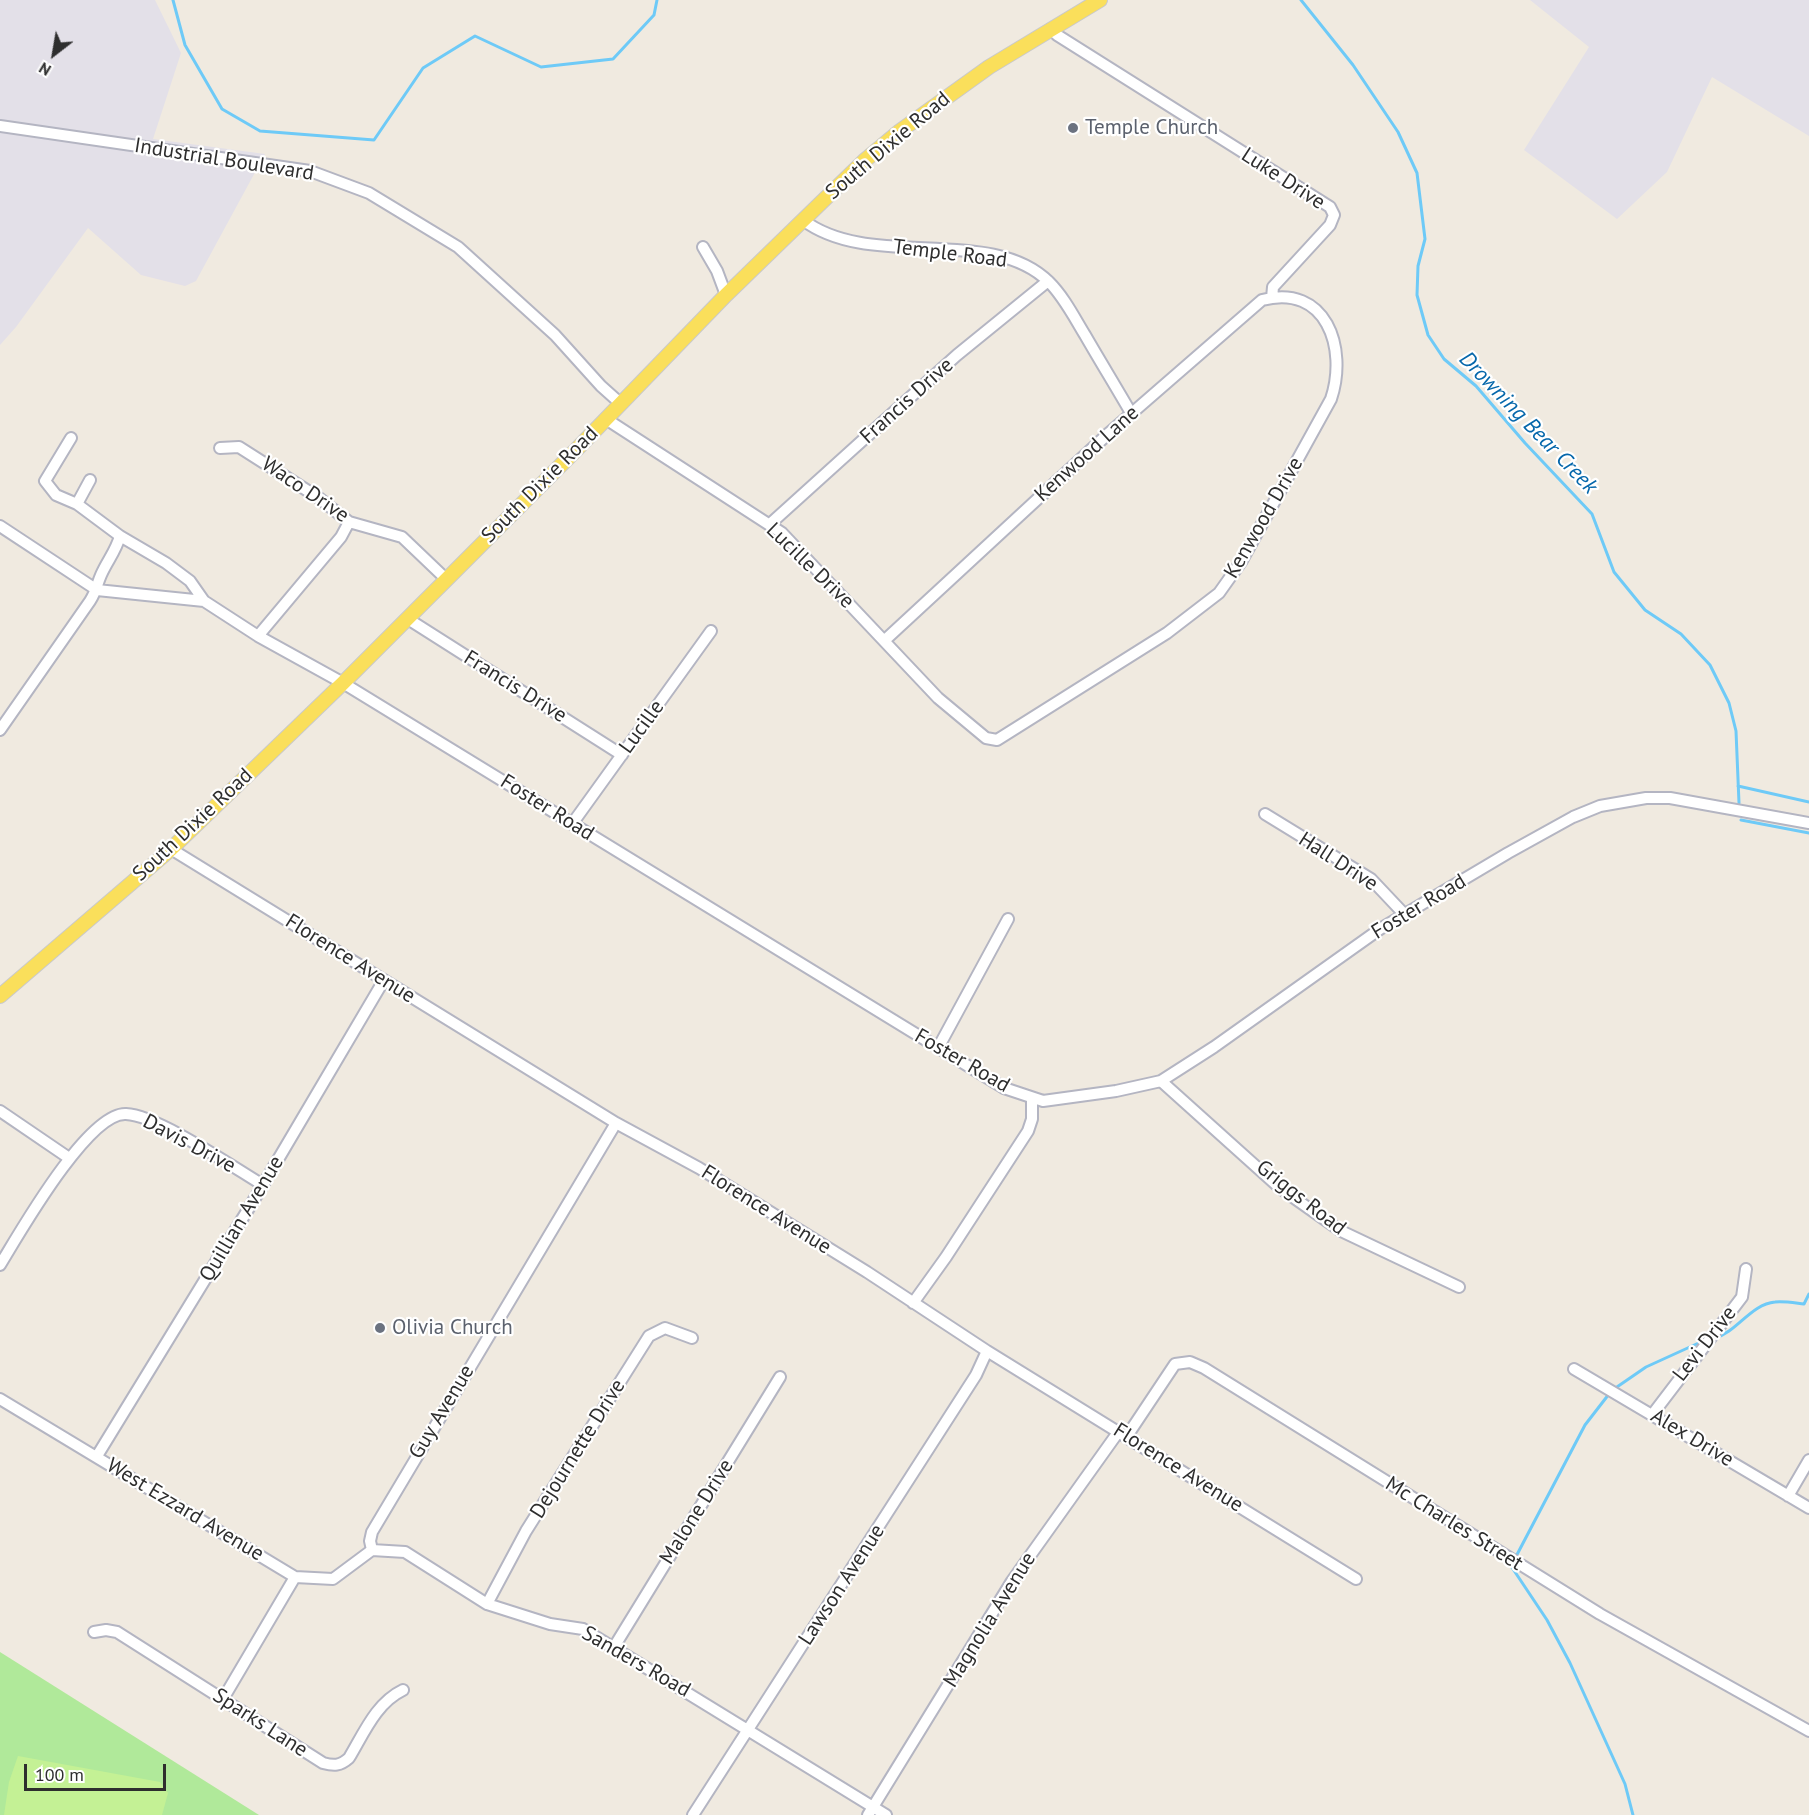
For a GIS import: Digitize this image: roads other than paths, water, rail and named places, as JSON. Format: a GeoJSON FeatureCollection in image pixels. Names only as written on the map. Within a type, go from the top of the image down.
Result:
{"type":"FeatureCollection","features":[{"type":"Feature","properties":{"kind":"main road","name":"South Dixie Road"},"geometry":{"type":"LineString","coordinates":[[0,996],[171,849],[344,683],[726,295],[840,183],[900,131],[989,67],[1100,0]]}},
{"type":"Feature","properties":{"kind":"street","name":"Luke Drive"},"geometry":{"type":"LineString","coordinates":[[1051,29],[1057,35],[1330,207],[1334,215],[1330,225],[1273,287],[1272,298]]}},
{"type":"Feature","properties":{"kind":"street","name":"Industrial Boulevard"},"geometry":{"type":"LineString","coordinates":[[0,126],[310,171],[369,193],[458,247],[555,335],[601,386],[620,403]]}},
{"type":"Feature","properties":{"kind":"street","name":"Temple Road"},"geometry":{"type":"LineString","coordinates":[[803,220],[819,232],[858,243],[1003,256],[1048,281],[1063,299],[1131,413]]}},
{"type":"Feature","properties":{"kind":"street"},"geometry":{"type":"LineString","coordinates":[[703,247],[717,271],[726,295]]}},
{"type":"Feature","properties":{"kind":"street","name":"Francis Drive"},"geometry":{"type":"LineString","coordinates":[[770,525],[957,356],[1048,281]]}},
{"type":"Feature","properties":{"kind":"street","name":"Kenwood Drive"},"geometry":{"type":"LineString","coordinates":[[992,740],[1000,739],[1167,633],[1220,593],[1241,562],[1315,429],[1337,381],[1338,360],[1332,333],[1313,308],[1286,296],[1272,298]]}},
{"type":"Feature","properties":{"kind":"street","name":"Kenwood Lane"},"geometry":{"type":"LineString","coordinates":[[885,640],[1131,413],[1262,300],[1272,298]]}},
{"type":"Feature","properties":{"kind":"street","name":"Lucille Drive"},"geometry":{"type":"LineString","coordinates":[[606,419],[782,533],[938,698],[964,722],[992,740]]}},
{"type":"Feature","properties":{"kind":"street"},"geometry":{"type":"LineString","coordinates":[[71,438],[45,482],[56,495],[77,504],[120,536],[190,581],[204,601]]}},
{"type":"Feature","properties":{"kind":"street","name":"Waco Drive"},"geometry":{"type":"LineString","coordinates":[[220,448],[239,447],[319,498],[349,522],[402,537],[446,579]]}},
{"type":"Feature","properties":{"kind":"street"},"geometry":{"type":"LineString","coordinates":[[77,504],[90,480]]}},
{"type":"Feature","properties":{"kind":"street"},"geometry":{"type":"LineString","coordinates":[[258,636],[341,537],[349,522]]}},
{"type":"Feature","properties":{"kind":"street"},"geometry":{"type":"LineString","coordinates":[[0,526],[97,590],[204,601]]}},
{"type":"Feature","properties":{"kind":"street"},"geometry":{"type":"LineString","coordinates":[[0,730],[97,590],[100,576],[116,550],[120,536]]}},
{"type":"Feature","properties":{"kind":"street","name":"Foster Road"},"geometry":{"type":"LineString","coordinates":[[204,601],[258,636],[344,683],[1004,1088],[1032,1098],[1056,1100],[1116,1091],[1161,1081],[1405,915],[1573,817],[1621,801],[1670,798],[1809,824]]}},
{"type":"Feature","properties":{"kind":"street","name":"Francis Drive"},"geometry":{"type":"LineString","coordinates":[[408,619],[622,755]]}},
{"type":"Feature","properties":{"kind":"street","name":"Lucille"},"geometry":{"type":"LineString","coordinates":[[572,824],[711,631]]}},
{"type":"Feature","properties":{"kind":"street","name":"Hall Drive"},"geometry":{"type":"LineString","coordinates":[[1265,814],[1371,879],[1405,915]]}},
{"type":"Feature","properties":{"kind":"street","name":"Florence Avenue"},"geometry":{"type":"LineString","coordinates":[[171,849],[616,1123],[699,1168],[987,1351],[1356,1579]]}},
{"type":"Feature","properties":{"kind":"street"},"geometry":{"type":"LineString","coordinates":[[938,1048],[1008,919]]}},
{"type":"Feature","properties":{"kind":"street","name":"Quillian Avenue"},"geometry":{"type":"LineString","coordinates":[[97,1456],[263,1185],[384,980]]}},
{"type":"Feature","properties":{"kind":"street","name":"Griggs Road"},"geometry":{"type":"LineString","coordinates":[[1161,1081],[1281,1188],[1341,1231],[1459,1287]]}},
{"type":"Feature","properties":{"kind":"street"},"geometry":{"type":"LineString","coordinates":[[913,1303],[946,1257],[1028,1131],[1032,1119],[1032,1098]]}},
{"type":"Feature","properties":{"kind":"street"},"geometry":{"type":"LineString","coordinates":[[0,1111],[69,1158],[0,1265]]}},
{"type":"Feature","properties":{"kind":"street","name":"Davis Drive"},"geometry":{"type":"LineString","coordinates":[[69,1158],[109,1119],[123,1113],[153,1121],[263,1185]]}},
{"type":"Feature","properties":{"kind":"street","name":"Guy Avenue"},"geometry":{"type":"LineString","coordinates":[[372,1550],[370,1541],[372,1532],[616,1123]]}},
{"type":"Feature","properties":{"kind":"street","name":"Levi Drive"},"geometry":{"type":"LineString","coordinates":[[1652,1415],[1742,1297],[1746,1269]]}},
{"type":"Feature","properties":{"kind":"street","name":"Dejournette Drive"},"geometry":{"type":"LineString","coordinates":[[487,1604],[526,1532],[649,1336],[665,1328],[692,1338]]}},
{"type":"Feature","properties":{"kind":"street","name":"Lawson Avenue"},"geometry":{"type":"LineString","coordinates":[[693,1815],[976,1375],[987,1351]]}},
{"type":"Feature","properties":{"kind":"street","name":"Mc Charles Street"},"geometry":{"type":"LineString","coordinates":[[1123,1433],[1175,1364],[1190,1362],[1204,1368],[1600,1614],[1809,1731]]}},
{"type":"Feature","properties":{"kind":"street","name":"Alex Drive"},"geometry":{"type":"LineString","coordinates":[[1574,1369],[1809,1508]]}},
{"type":"Feature","properties":{"kind":"street","name":"Malone Drive"},"geometry":{"type":"LineString","coordinates":[[614,1647],[780,1377]]}},
{"type":"Feature","properties":{"kind":"street","name":"West Ezzard Avenue"},"geometry":{"type":"LineString","coordinates":[[0,1399],[295,1577],[333,1579],[372,1550]]}},
{"type":"Feature","properties":{"kind":"street","name":"Magnolia Avenue"},"geometry":{"type":"LineString","coordinates":[[871,1811],[1012,1581],[1123,1433]]}},
{"type":"Feature","properties":{"kind":"street"},"geometry":{"type":"LineString","coordinates":[[1788,1496],[1809,1460]]}},
{"type":"Feature","properties":{"kind":"street","name":"Sanders Road"},"geometry":{"type":"LineString","coordinates":[[372,1550],[405,1552],[487,1604],[550,1624],[583,1629],[749,1730],[871,1811],[886,1815]]}},
{"type":"Feature","properties":{"kind":"street"},"geometry":{"type":"LineString","coordinates":[[223,1699],[295,1577]]}},
{"type":"Feature","properties":{"kind":"street","name":"Sparks Lane"},"geometry":{"type":"LineString","coordinates":[[94,1632],[106,1630],[117,1632],[323,1763],[332,1766],[342,1764],[349,1758],[380,1707],[403,1690]]}},
{"type":"Feature","properties":{"kind":"waterway","name":"Drowning Bear Creek"},"geometry":{"type":"LineString","coordinates":[[173,0],[185,45],[222,109],[260,131],[374,140],[423,68],[475,36],[541,67],[613,59],[654,15],[657,0]]}},
{"type":"Feature","properties":{"kind":"waterway","name":"Drowning Bear Creek"},"geometry":{"type":"LineString","coordinates":[[1301,0],[1353,65],[1398,132],[1417,173],[1425,239],[1418,266],[1417,295],[1428,335],[1444,359],[1476,386],[1525,443],[1592,514],[1614,572],[1645,610],[1681,634],[1710,665],[1729,703],[1736,731],[1739,803]]}},
{"type":"Feature","properties":{"kind":"waterway","name":"Drowning Bear Creek"},"geometry":{"type":"LineString","coordinates":[[1738,786],[1809,802]]}},
{"type":"Feature","properties":{"kind":"waterway"},"geometry":{"type":"LineString","coordinates":[[1741,820],[1809,833]]}},
{"type":"Feature","properties":{"kind":"waterway"},"geometry":{"type":"LineString","coordinates":[[1715,1338],[1723,1335],[1766,1304],[1775,1302],[1804,1304],[1809,1294]]}},
{"type":"Feature","properties":{"kind":"waterway"},"geometry":{"type":"LineString","coordinates":[[1614,1389],[1646,1367],[1703,1341]]}},
{"type":"Feature","properties":{"kind":"waterway"},"geometry":{"type":"LineString","coordinates":[[1609,1394],[1585,1425],[1511,1566],[1547,1620],[1570,1663],[1625,1784],[1633,1815]]}},
{"type":"Feature","properties":{"kind":"place","name":"Temple Church"},"geometry":{"type":"Point","coordinates":[1073,128]}},
{"type":"Feature","properties":{"kind":"place","name":"Olivia Church"},"geometry":{"type":"Point","coordinates":[380,1328]}}]}
